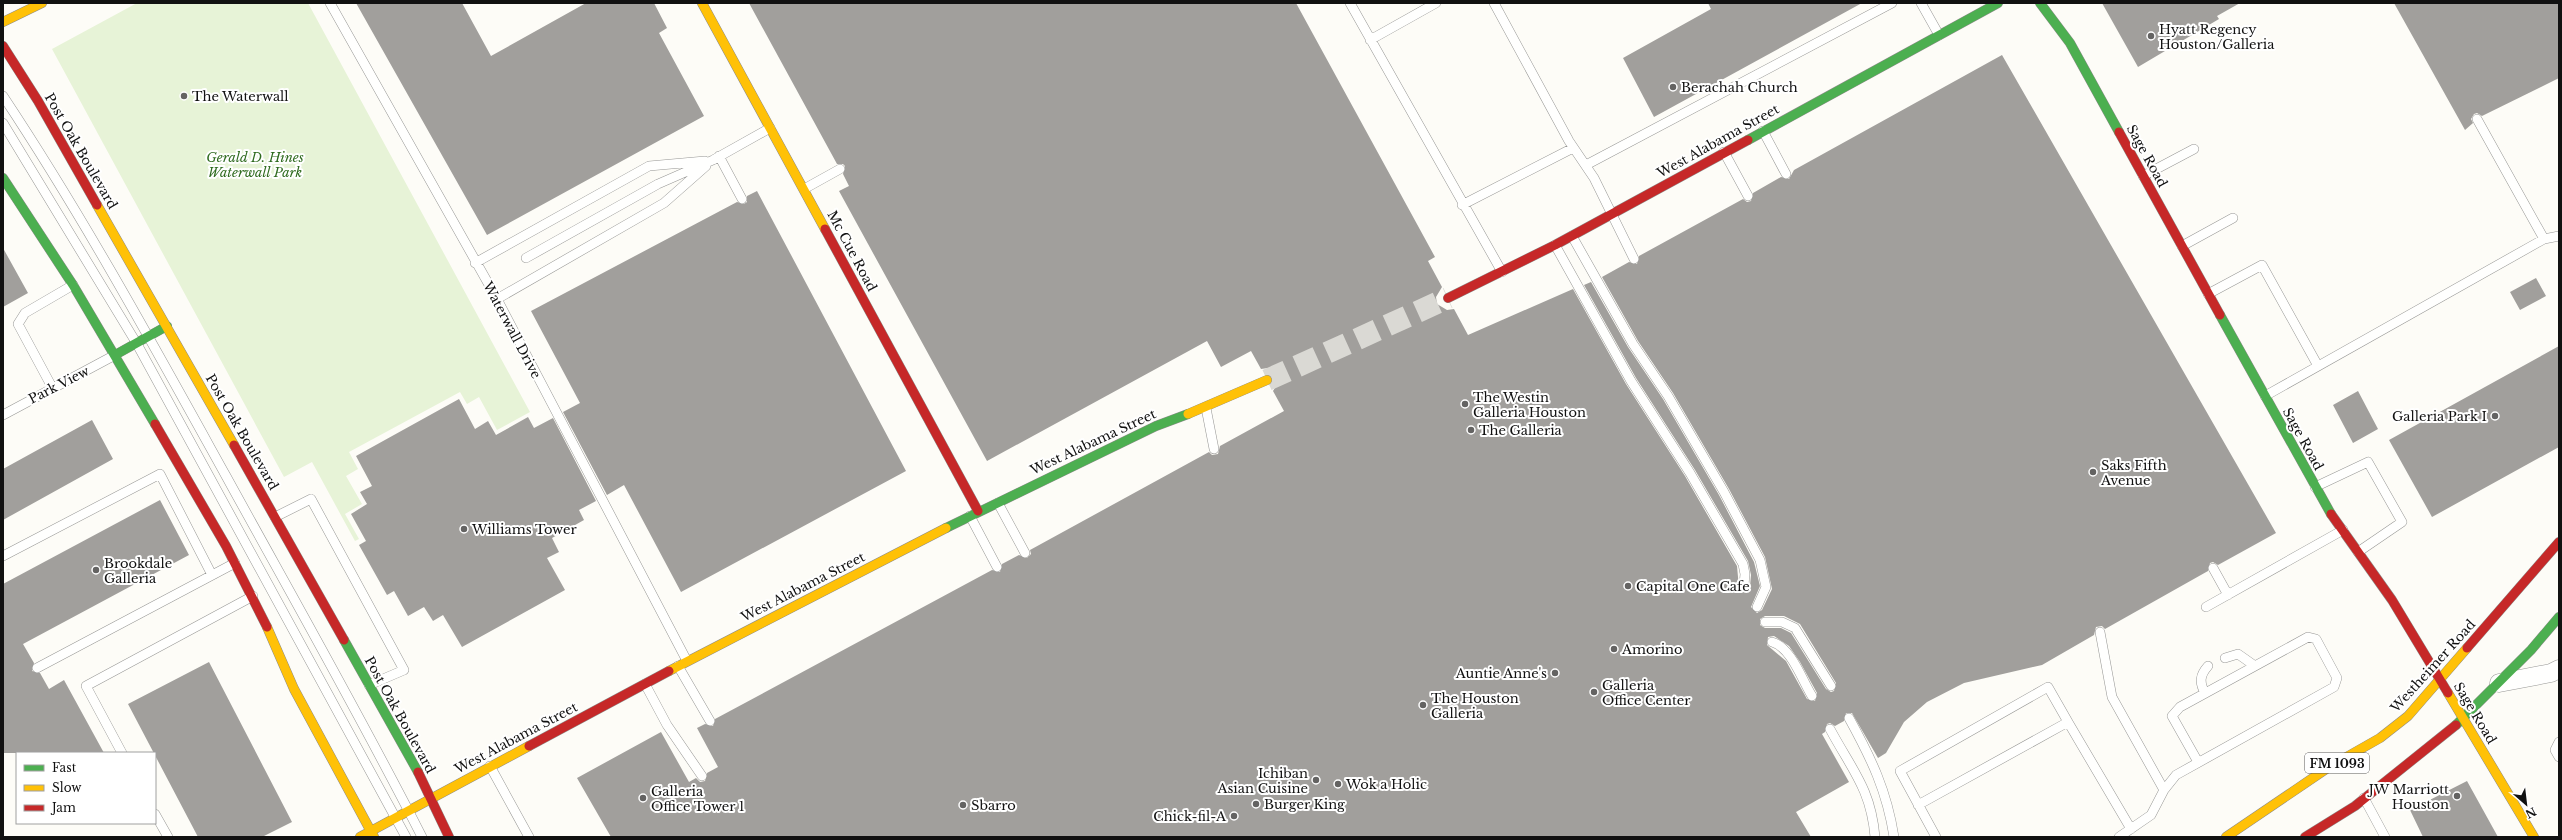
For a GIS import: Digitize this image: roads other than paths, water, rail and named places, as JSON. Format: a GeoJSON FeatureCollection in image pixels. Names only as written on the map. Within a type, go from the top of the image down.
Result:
{"type":"FeatureCollection","features":[{"type":"Feature","properties":{"kind":"main road"},"geometry":{"type":"LineString","coordinates":[[3,22],[42,3]]}},
{"type":"Feature","properties":{"kind":"main road","name":"Mc Cue Road"},"geometry":{"type":"LineString","coordinates":[[702,3],[804,189],[974,514]]}},
{"type":"Feature","properties":{"kind":"main road","name":"West Alabama Street"},"geometry":{"type":"LineString","coordinates":[[1448,298],[1502,273],[1572,236],[1998,3]]}},
{"type":"Feature","properties":{"kind":"main road","name":"Sage Road"},"geometry":{"type":"LineString","coordinates":[[2040,3],[2070,43],[2315,487],[2392,600],[2534,837]]}},
{"type":"Feature","properties":{"kind":"main road","name":"Sage Road"},"geometry":{"type":"LineString","coordinates":[[2062,16],[2070,43]]}},
{"type":"Feature","properties":{"kind":"main road","name":"Post Oak Boulevard"},"geometry":{"type":"LineString","coordinates":[[3,46],[167,326],[275,517],[431,798],[449,837]]}},
{"type":"Feature","properties":{"kind":"main road"},"geometry":{"type":"LineString","coordinates":[[3,178],[73,285],[235,563],[253,596],[294,689],[373,834]]}},
{"type":"Feature","properties":{"kind":"main road"},"geometry":{"type":"LineString","coordinates":[[115,355],[167,326]]}},
{"type":"Feature","properties":{"kind":"main road","name":"West Alabama Street"},"geometry":{"type":"LineString","coordinates":[[360,837],[373,834],[431,798],[687,661],[974,514],[1156,426],[1206,408],[1267,380]]}},
{"type":"Feature","properties":{"kind":"main road","name":"Westheimer Road"},"geometry":{"type":"LineString","coordinates":[[2226,837],[2329,767],[2380,738],[2408,716],[2559,542]]}},
{"type":"Feature","properties":{"kind":"main road","name":"FM 1093"},"geometry":{"type":"LineString","coordinates":[[2305,837],[2364,798],[2464,719],[2559,617]]}},
{"type":"Feature","properties":{"kind":"street"},"geometry":{"type":"LineString","coordinates":[[2499,683],[2551,673],[2559,669]]}},
{"type":"Feature","properties":{"kind":"lane","name":"Waterwall Drive"},"geometry":{"type":"LineString","coordinates":[[330,3],[496,299],[687,661]]}},
{"type":"Feature","properties":{"kind":"lane"},"geometry":{"type":"LineString","coordinates":[[1350,3],[1462,205],[1502,273]]}},
{"type":"Feature","properties":{"kind":"lane"},"geometry":{"type":"LineString","coordinates":[[1370,40],[1436,3]]}},
{"type":"Feature","properties":{"kind":"lane"},"geometry":{"type":"LineString","coordinates":[[1494,3],[1574,148],[1586,165],[1634,259]]}},
{"type":"Feature","properties":{"kind":"lane"},"geometry":{"type":"LineString","coordinates":[[1586,165],[1892,3]]}},
{"type":"Feature","properties":{"kind":"lane"},"geometry":{"type":"LineString","coordinates":[[1921,3],[1939,35]]}},
{"type":"Feature","properties":{"kind":"lane"},"geometry":{"type":"LineString","coordinates":[[3,96],[31,138],[149,336],[422,837]]}},
{"type":"Feature","properties":{"kind":"lane"},"geometry":{"type":"LineString","coordinates":[[2477,119],[2544,239]]}},
{"type":"Feature","properties":{"kind":"lane"},"geometry":{"type":"LineString","coordinates":[[3,123],[137,344],[397,818],[406,837]]}},
{"type":"Feature","properties":{"kind":"lane"},"geometry":{"type":"LineString","coordinates":[[526,258],[658,184],[716,158],[770,128]]}},
{"type":"Feature","properties":{"kind":"lane"},"geometry":{"type":"LineString","coordinates":[[1763,131],[1786,174]]}},
{"type":"Feature","properties":{"kind":"lane"},"geometry":{"type":"LineString","coordinates":[[1462,205],[1574,148]]}},
{"type":"Feature","properties":{"kind":"lane"},"geometry":{"type":"LineString","coordinates":[[2143,176],[2194,148]]}},
{"type":"Feature","properties":{"kind":"lane"},"geometry":{"type":"LineString","coordinates":[[1724,152],[1748,196]]}},
{"type":"Feature","properties":{"kind":"lane"},"geometry":{"type":"LineString","coordinates":[[475,263],[649,166],[716,158]]}},
{"type":"Feature","properties":{"kind":"lane"},"geometry":{"type":"LineString","coordinates":[[716,158],[742,199]]}},
{"type":"Feature","properties":{"kind":"lane"},"geometry":{"type":"LineString","coordinates":[[496,299],[664,204],[716,158]]}},
{"type":"Feature","properties":{"kind":"lane"},"geometry":{"type":"LineString","coordinates":[[804,189],[840,169]]}},
{"type":"Feature","properties":{"kind":"lane"},"geometry":{"type":"LineString","coordinates":[[2182,246],[2234,218]]}},
{"type":"Feature","properties":{"kind":"lane"},"geometry":{"type":"LineString","coordinates":[[1572,236],[1633,344],[1668,396],[1724,492],[1760,560],[1766,587],[1757,607]]}},
{"type":"Feature","properties":{"kind":"lane"},"geometry":{"type":"LineString","coordinates":[[2265,396],[2544,239],[2559,236]]}},
{"type":"Feature","properties":{"kind":"lane"},"geometry":{"type":"LineString","coordinates":[[1555,245],[1631,381],[1690,473],[1743,564],[1745,574],[1744,585]]}},
{"type":"Feature","properties":{"kind":"lane"},"geometry":{"type":"LineString","coordinates":[[2208,294],[2262,264],[2318,366]]}},
{"type":"Feature","properties":{"kind":"lane"},"geometry":{"type":"LineString","coordinates":[[53,389],[18,324],[25,313],[73,285]]}},
{"type":"Feature","properties":{"kind":"lane","name":"Park View"},"geometry":{"type":"LineString","coordinates":[[3,414],[115,355]]}},
{"type":"Feature","properties":{"kind":"lane"},"geometry":{"type":"LineString","coordinates":[[1206,408],[1214,449]]}},
{"type":"Feature","properties":{"kind":"lane"},"geometry":{"type":"LineString","coordinates":[[2315,487],[2368,462],[2402,522],[2358,552]]}},
{"type":"Feature","properties":{"kind":"lane"},"geometry":{"type":"LineString","coordinates":[[3,556],[160,474],[212,575]]}},
{"type":"Feature","properties":{"kind":"lane"},"geometry":{"type":"LineString","coordinates":[[275,517],[311,499],[404,670],[369,685]]}},
{"type":"Feature","properties":{"kind":"lane"},"geometry":{"type":"LineString","coordinates":[[998,502],[1024,553]]}},
{"type":"Feature","properties":{"kind":"lane"},"geometry":{"type":"LineString","coordinates":[[974,514],[998,567]]}},
{"type":"Feature","properties":{"kind":"lane"},"geometry":{"type":"LineString","coordinates":[[2206,607],[2343,530]]}},
{"type":"Feature","properties":{"kind":"lane"},"geometry":{"type":"LineString","coordinates":[[37,668],[235,563]]}},
{"type":"Feature","properties":{"kind":"lane"},"geometry":{"type":"LineString","coordinates":[[2213,568],[2228,595]]}},
{"type":"Feature","properties":{"kind":"lane"},"geometry":{"type":"LineString","coordinates":[[121,752],[86,686],[253,596]]}},
{"type":"Feature","properties":{"kind":"lane"},"geometry":{"type":"LineString","coordinates":[[1765,622],[1782,622],[1795,628],[1830,686]]}},
{"type":"Feature","properties":{"kind":"lane"},"geometry":{"type":"LineString","coordinates":[[2100,632],[2112,697],[2164,790]]}},
{"type":"Feature","properties":{"kind":"lane"},"geometry":{"type":"LineString","coordinates":[[2119,837],[2151,815],[2164,790],[2176,775],[2334,687],[2337,678],[2316,639],[2308,637],[2180,707],[2172,716],[2198,762]]}},
{"type":"Feature","properties":{"kind":"lane"},"geometry":{"type":"LineString","coordinates":[[1772,642],[1779,644],[1787,653],[1812,696]]}},
{"type":"Feature","properties":{"kind":"lane"},"geometry":{"type":"LineString","coordinates":[[2225,658],[2238,654],[2255,666]]}},
{"type":"Feature","properties":{"kind":"lane"},"geometry":{"type":"LineString","coordinates":[[678,666],[710,721]]}},
{"type":"Feature","properties":{"kind":"lane"},"geometry":{"type":"LineString","coordinates":[[2205,693],[2200,685],[2202,673],[2208,666]]}},
{"type":"Feature","properties":{"kind":"lane"},"geometry":{"type":"LineString","coordinates":[[645,684],[667,725],[702,776]]}},
{"type":"Feature","properties":{"kind":"lane"},"geometry":{"type":"LineString","coordinates":[[1936,837],[1900,771],[2048,687],[2131,829]]}},
{"type":"Feature","properties":{"kind":"lane"},"geometry":{"type":"LineString","coordinates":[[1849,718],[1876,768],[1889,806],[1894,837]]}},
{"type":"Feature","properties":{"kind":"lane"},"geometry":{"type":"LineString","coordinates":[[1918,805],[2068,722]]}},
{"type":"Feature","properties":{"kind":"lane"},"geometry":{"type":"LineString","coordinates":[[1830,729],[1860,778],[1873,812],[1875,837]]}},
{"type":"Feature","properties":{"kind":"lane"},"geometry":{"type":"LineString","coordinates":[[2559,742],[2555,750],[2559,757]]}},
{"type":"Feature","properties":{"kind":"lane"},"geometry":{"type":"LineString","coordinates":[[490,766],[529,837]]}},
{"type":"Feature","properties":{"kind":"lane"},"geometry":{"type":"LineString","coordinates":[[2364,798],[2385,837]]}},
{"type":"Feature","properties":{"kind":"lane"},"geometry":{"type":"LineString","coordinates":[[156,816],[168,837]]}},
{"type":"Feature","properties":{"kind":"tunnel"},"geometry":{"type":"LineString","coordinates":[[1267,380],[1448,298]]}},
{"type":"Feature","properties":{"kind":"place","name":"Hyatt Regency Houston/Galleria"},"geometry":{"type":"Point","coordinates":[2151,36]}},
{"type":"Feature","properties":{"kind":"place","name":"Berachah Church"},"geometry":{"type":"Point","coordinates":[1673,87]}},
{"type":"Feature","properties":{"kind":"place","name":"The Waterwall"},"geometry":{"type":"Point","coordinates":[184,96]}},
{"type":"Feature","properties":{"kind":"place","name":"The Westin Galleria Houston"},"geometry":{"type":"Point","coordinates":[1465,404]}},
{"type":"Feature","properties":{"kind":"place","name":"Galleria Park I"},"geometry":{"type":"Point","coordinates":[2495,416]}},
{"type":"Feature","properties":{"kind":"place","name":"The Galleria"},"geometry":{"type":"Point","coordinates":[1471,430]}},
{"type":"Feature","properties":{"kind":"place","name":"Saks Fifth Avenue"},"geometry":{"type":"Point","coordinates":[2093,472]}},
{"type":"Feature","properties":{"kind":"place","name":"Williams Tower"},"geometry":{"type":"Point","coordinates":[464,529]}},
{"type":"Feature","properties":{"kind":"place","name":"Brookdale Galleria"},"geometry":{"type":"Point","coordinates":[96,570]}},
{"type":"Feature","properties":{"kind":"place","name":"Capital One Cafe"},"geometry":{"type":"Point","coordinates":[1628,586]}},
{"type":"Feature","properties":{"kind":"place","name":"Amorino"},"geometry":{"type":"Point","coordinates":[1614,649]}},
{"type":"Feature","properties":{"kind":"place","name":"Auntie Anne's"},"geometry":{"type":"Point","coordinates":[1555,673]}},
{"type":"Feature","properties":{"kind":"place","name":"Galleria Office Center"},"geometry":{"type":"Point","coordinates":[1594,692]}},
{"type":"Feature","properties":{"kind":"place","name":"The Houston Galleria"},"geometry":{"type":"Point","coordinates":[1423,705]}},
{"type":"Feature","properties":{"kind":"place","name":"Ichiban Asian Cuisine"},"geometry":{"type":"Point","coordinates":[1316,780]}},
{"type":"Feature","properties":{"kind":"place","name":"Wok a Holic"},"geometry":{"type":"Point","coordinates":[1338,784]}},
{"type":"Feature","properties":{"kind":"place","name":"JW Marriott Houston"},"geometry":{"type":"Point","coordinates":[2457,796]}},
{"type":"Feature","properties":{"kind":"place","name":"Galleria Office Tower 1"},"geometry":{"type":"Point","coordinates":[643,798]}},
{"type":"Feature","properties":{"kind":"place","name":"Burger King"},"geometry":{"type":"Point","coordinates":[1256,804]}},
{"type":"Feature","properties":{"kind":"place","name":"Sbarro"},"geometry":{"type":"Point","coordinates":[963,805]}},
{"type":"Feature","properties":{"kind":"place","name":"Chick-fil-A"},"geometry":{"type":"Point","coordinates":[1234,816]}},
{"type":"Feature","properties":{"kind":"park label","name":"Gerald D. Hines Waterwall Park"},"geometry":{"type":"Point","coordinates":[255,164]}}]}
